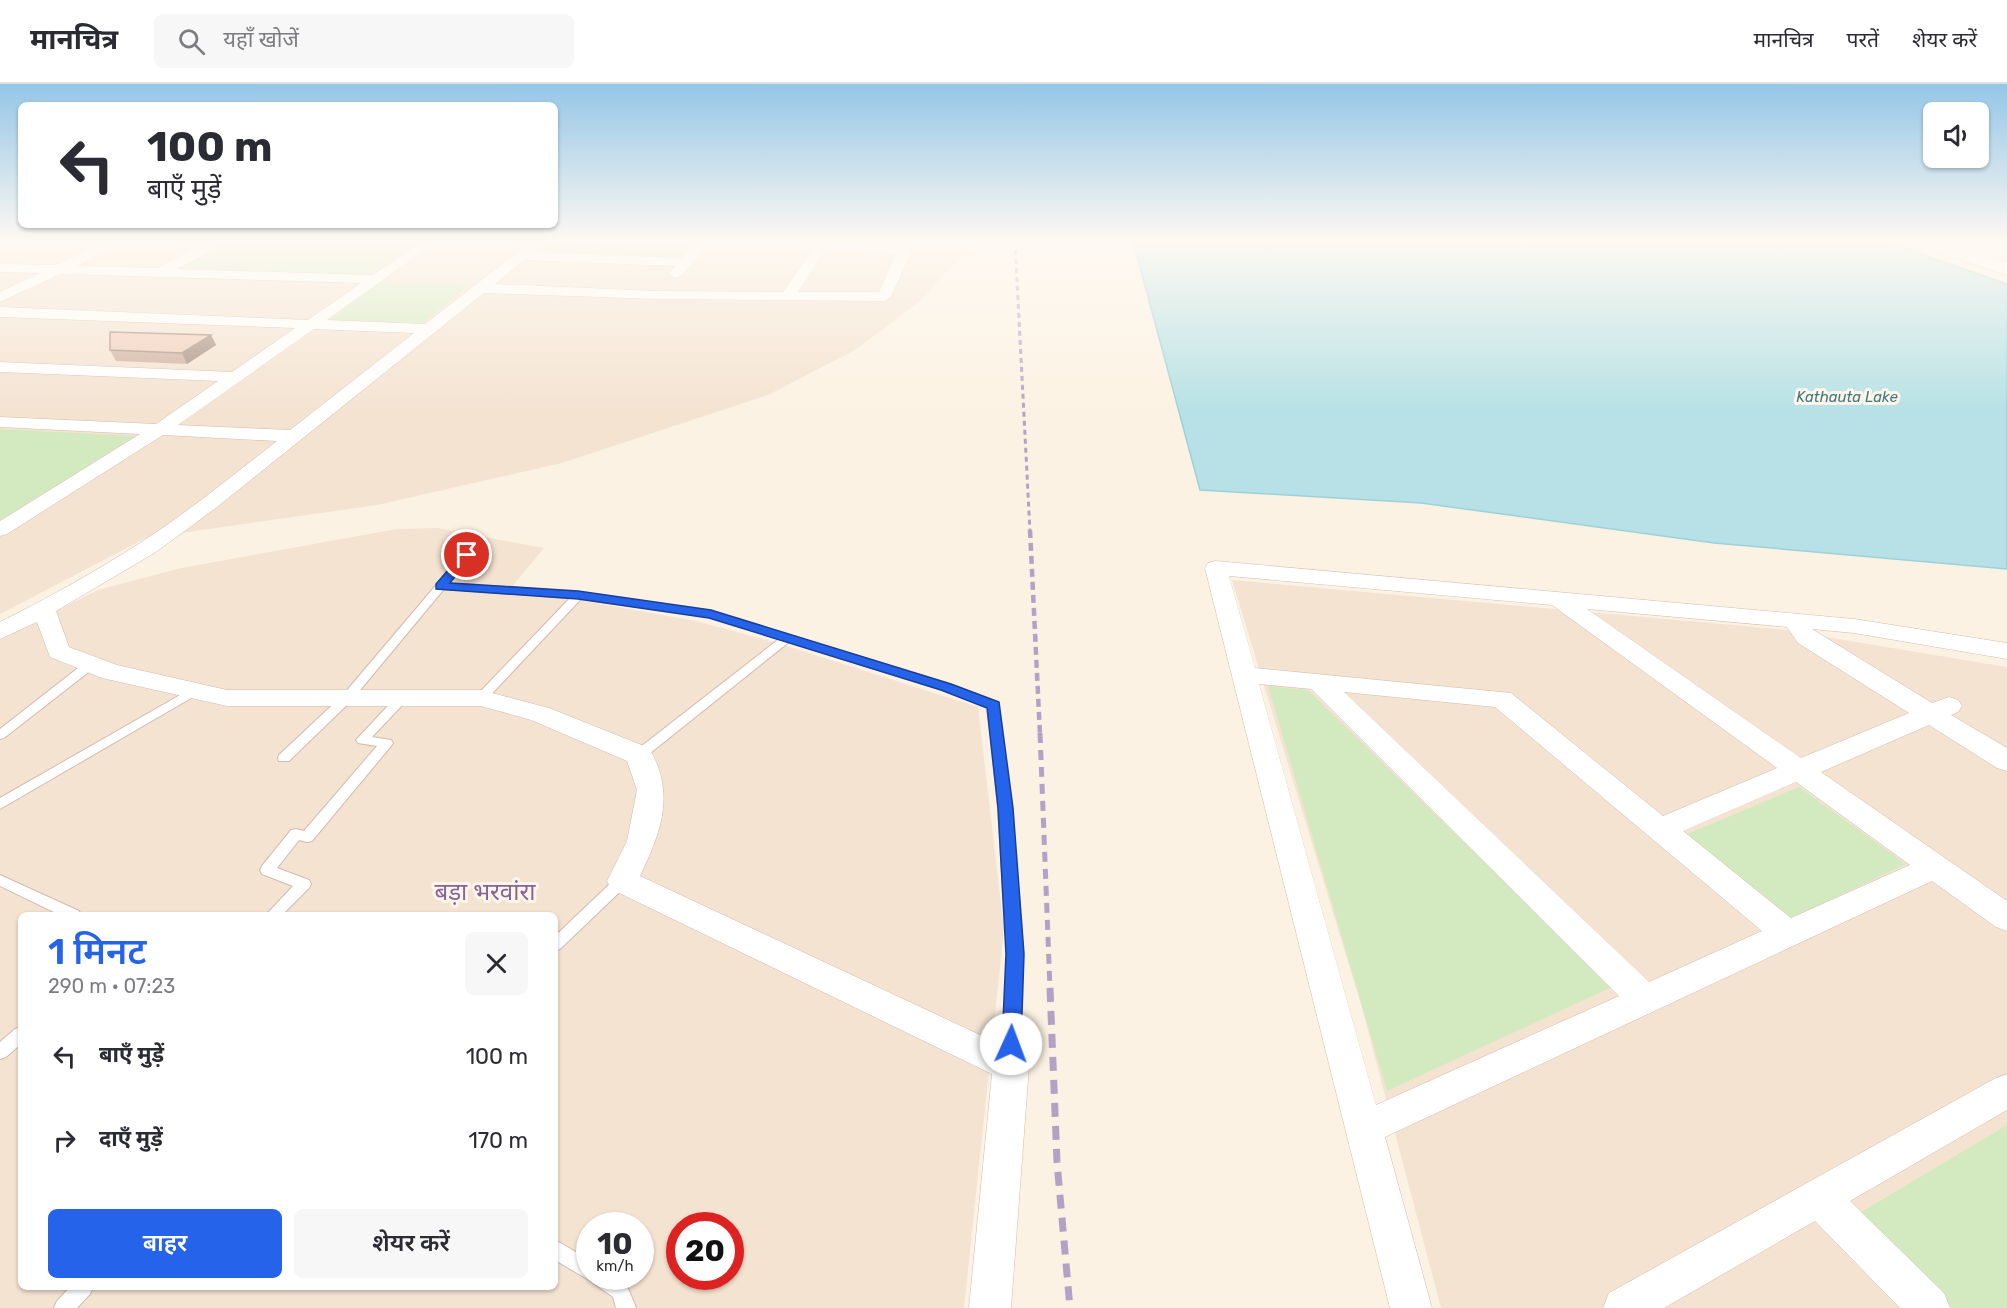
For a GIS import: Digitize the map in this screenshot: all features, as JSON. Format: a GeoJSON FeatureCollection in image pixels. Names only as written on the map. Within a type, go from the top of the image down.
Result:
{"type":"FeatureCollection","features":[{"type":"Feature","properties":{"kind":"street"},"geometry":{"type":"LineString","coordinates":[[0,530],[159,430],[348,298]]}},
{"type":"Feature","properties":{"kind":"street"},"geometry":{"type":"LineString","coordinates":[[0,632],[44,609],[148,547],[210,503],[467,298]]}},
{"type":"Feature","properties":{"kind":"street"},"geometry":{"type":"LineString","coordinates":[[0,312],[428,329]]}},
{"type":"Feature","properties":{"kind":"street"},"geometry":{"type":"LineString","coordinates":[[0,367],[235,377]]}},
{"type":"Feature","properties":{"kind":"street"},"geometry":{"type":"LineString","coordinates":[[0,422],[295,436]]}},
{"type":"Feature","properties":{"kind":"street"},"geometry":{"type":"LineString","coordinates":[[1411,1308],[1216,568],[1854,626],[2007,651]]}},
{"type":"Feature","properties":{"kind":"street"},"geometry":{"type":"LineString","coordinates":[[1557,599],[2007,918]]}},
{"type":"Feature","properties":{"kind":"street"},"geometry":{"type":"LineString","coordinates":[[44,609],[59,652],[111,672],[227,698],[481,698],[540,714],[639,755],[651,790],[642,841],[622,880],[738,938],[1011,1066],[990,1308]]}},
{"type":"Feature","properties":{"kind":"street"},"geometry":{"type":"LineString","coordinates":[[1795,621],[1806,638],[1939,710],[2007,741]]}},
{"type":"Feature","properties":{"kind":"street"},"geometry":{"type":"LineString","coordinates":[[1244,675],[1502,699],[1788,934]]}},
{"type":"Feature","properties":{"kind":"street"},"geometry":{"type":"LineString","coordinates":[[1318,682],[1645,1000]]}},
{"type":"Feature","properties":{"kind":"street"},"geometry":{"type":"LineString","coordinates":[[1660,829],[1939,710]]}},
{"type":"Feature","properties":{"kind":"street"},"geometry":{"type":"LineString","coordinates":[[1939,710],[2007,761]]}},
{"type":"Feature","properties":{"kind":"street"},"geometry":{"type":"LineString","coordinates":[[1363,1129],[1934,867]]}},
{"type":"Feature","properties":{"kind":"street"},"geometry":{"type":"LineString","coordinates":[[1642,1304],[1819,1198],[2007,1091]]}},
{"type":"Feature","properties":{"kind":"street"},"geometry":{"type":"LineString","coordinates":[[1819,1198],[1929,1308]]}},
{"type":"Feature","properties":{"kind":"lane"},"geometry":{"type":"LineString","coordinates":[[284,758],[346,698],[480,540]]}},
{"type":"Feature","properties":{"kind":"lane"},"geometry":{"type":"LineString","coordinates":[[441,586],[578,595],[711,614],[946,687],[994,705],[1005,808],[1015,954],[1011,1066]]}},
{"type":"Feature","properties":{"kind":"lane"},"geometry":{"type":"LineString","coordinates":[[481,698],[578,595]]}},
{"type":"Feature","properties":{"kind":"lane"},"geometry":{"type":"LineString","coordinates":[[639,755],[787,638]]}},
{"type":"Feature","properties":{"kind":"lane"},"geometry":{"type":"LineString","coordinates":[[0,735],[91,664]]}},
{"type":"Feature","properties":{"kind":"lane"},"geometry":{"type":"LineString","coordinates":[[0,804],[194,691]]}},
{"type":"Feature","properties":{"kind":"lane"},"geometry":{"type":"LineString","coordinates":[[276,912],[304,884],[267,870],[296,834],[307,837],[387,743],[362,740],[403,697]]}},
{"type":"Feature","properties":{"kind":"lane"},"geometry":{"type":"LineString","coordinates":[[1,880],[68,912]]}},
{"type":"Feature","properties":{"kind":"lane"},"geometry":{"type":"LineString","coordinates":[[558,942],[622,880]]}},
{"type":"Feature","properties":{"kind":"lane"},"geometry":{"type":"LineString","coordinates":[[0,1052],[18,1037]]}},
{"type":"Feature","properties":{"kind":"lane"},"geometry":{"type":"LineString","coordinates":[[558,1251],[576,1262]]}},
{"type":"Feature","properties":{"kind":"lane"},"geometry":{"type":"LineString","coordinates":[[64,1308],[80,1290]]}},
{"type":"Feature","properties":{"kind":"lane"},"geometry":{"type":"LineString","coordinates":[[618,1290],[626,1308]]}},
{"type":"Feature","properties":{"kind":"shaded area"},"geometry":{"type":"Polygon","coordinates":[[[0,298],[922,298],[855,350],[768,395],[562,463],[377,505],[146,538],[0,614],[0,298]]]}},
{"type":"Feature","properties":{"kind":"shaded area"},"geometry":{"type":"Polygon","coordinates":[[[437,528],[544,548],[511,588],[696,621],[780,644],[978,707],[1004,929],[964,1308],[0,1308],[0,639],[98,590],[181,568],[397,529],[437,528]]]}},
{"type":"Feature","properties":{"kind":"shaded area"},"geometry":{"type":"Polygon","coordinates":[[[1232,580],[1778,629],[2007,667],[2007,1308],[1441,1308],[1362,1008],[1232,580]]]}},
{"type":"Feature","properties":{"kind":"green space"},"geometry":{"type":"Polygon","coordinates":[[[359,298],[453,298],[423,323],[330,320],[359,298]]]}},
{"type":"Feature","properties":{"kind":"green space"},"geometry":{"type":"Polygon","coordinates":[[[0,429],[135,436],[0,523],[0,429]]]}},
{"type":"Feature","properties":{"kind":"green space"},"geometry":{"type":"Polygon","coordinates":[[[1268,686],[1308,690],[1612,987],[1387,1091],[1268,686]]]}},
{"type":"Feature","properties":{"kind":"green space"},"geometry":{"type":"Polygon","coordinates":[[[1799,787],[1906,864],[1788,920],[1685,835],[1799,787]]]}},
{"type":"Feature","properties":{"kind":"green space"},"geometry":{"type":"Polygon","coordinates":[[[2007,1125],[2007,1308],[1953,1308],[1858,1214],[2007,1125]]]}},
{"type":"Feature","properties":{"kind":"water","name":"Kathauta Lake"},"geometry":{"type":"Polygon","coordinates":[[[1148,298],[2007,298],[2007,569],[1714,543],[1421,503],[1200,490],[1148,298]]]}},
{"type":"Feature","properties":{"kind":"building"},"geometry":{"type":"Polygon","coordinates":[[[110,332],[211,335],[182,353],[110,350],[110,332]]]}},
{"type":"Feature","properties":{"kind":"railway"},"geometry":{"type":"LineString","coordinates":[[1018,298],[1030,532]]}},
{"type":"Feature","properties":{"kind":"railway"},"geometry":{"type":"LineString","coordinates":[[1030,530],[1040,735]]}},
{"type":"Feature","properties":{"kind":"railway"},"geometry":{"type":"LineString","coordinates":[[1040,733],[1050,989]]}},
{"type":"Feature","properties":{"kind":"railway"},"geometry":{"type":"LineString","coordinates":[[1050,988],[1057,1162],[1070,1308]]}},
{"type":"Feature","properties":{"kind":"district","name":"बड़ा भरवांरा"},"geometry":{"type":"Point","coordinates":[485,892]}},
{"type":"Feature","properties":{"kind":"route"},"geometry":{"type":"LineString","coordinates":[[467,555],[441,586],[578,595],[711,614],[946,687],[994,705],[1005,808],[1015,954],[1011,1044]]}}]}
